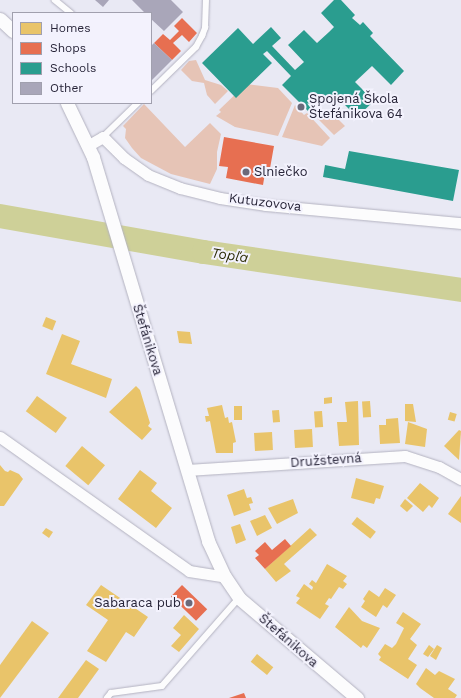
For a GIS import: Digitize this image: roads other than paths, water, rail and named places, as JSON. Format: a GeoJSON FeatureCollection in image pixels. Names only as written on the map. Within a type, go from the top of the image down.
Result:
{"type":"FeatureCollection","features":[{"type":"Feature","properties":{"kind":"street"},"geometry":{"type":"LineString","coordinates":[[0,19],[12,30]]}},
{"type":"Feature","properties":{"kind":"street","name":"Štefánikova"},"geometry":{"type":"LineString","coordinates":[[68,104],[91,151],[208,541],[225,577],[239,598],[346,691],[357,698]]}},
{"type":"Feature","properties":{"kind":"street"},"geometry":{"type":"LineString","coordinates":[[91,151],[102,137]]}},
{"type":"Feature","properties":{"kind":"street","name":"Kutuzovova"},"geometry":{"type":"LineString","coordinates":[[102,137],[124,158],[148,175],[180,188],[266,205],[461,223]]}},
{"type":"Feature","properties":{"kind":"street"},"geometry":{"type":"LineString","coordinates":[[0,437],[189,571],[225,577]]}},
{"type":"Feature","properties":{"kind":"street","name":"Družstevná"},"geometry":{"type":"LineString","coordinates":[[186,470],[405,456],[440,468],[461,479]]}},
{"type":"Feature","properties":{"kind":"lane"},"geometry":{"type":"LineString","coordinates":[[55,0],[70,12]]}},
{"type":"Feature","properties":{"kind":"lane"},"geometry":{"type":"LineString","coordinates":[[152,90],[196,47],[205,28],[206,0]]}},
{"type":"Feature","properties":{"kind":"lane"},"geometry":{"type":"LineString","coordinates":[[102,137],[137,104]]}},
{"type":"Feature","properties":{"kind":"lane"},"geometry":{"type":"LineString","coordinates":[[107,698],[111,692],[162,686],[239,598]]}},
{"type":"Feature","properties":{"kind":"waterway","name":"Topľa"},"geometry":{"type":"LineString","coordinates":[[0,216],[204,252],[461,290]]}},
{"type":"Feature","properties":{"kind":"place","name":"Spojená Škola Štefánikova 64"},"geometry":{"type":"Point","coordinates":[301,107]}},
{"type":"Feature","properties":{"kind":"place","name":"Slniečko"},"geometry":{"type":"Point","coordinates":[246,172]}},
{"type":"Feature","properties":{"kind":"place","name":"Sabaraca pub"},"geometry":{"type":"Point","coordinates":[189,603]}}]}
